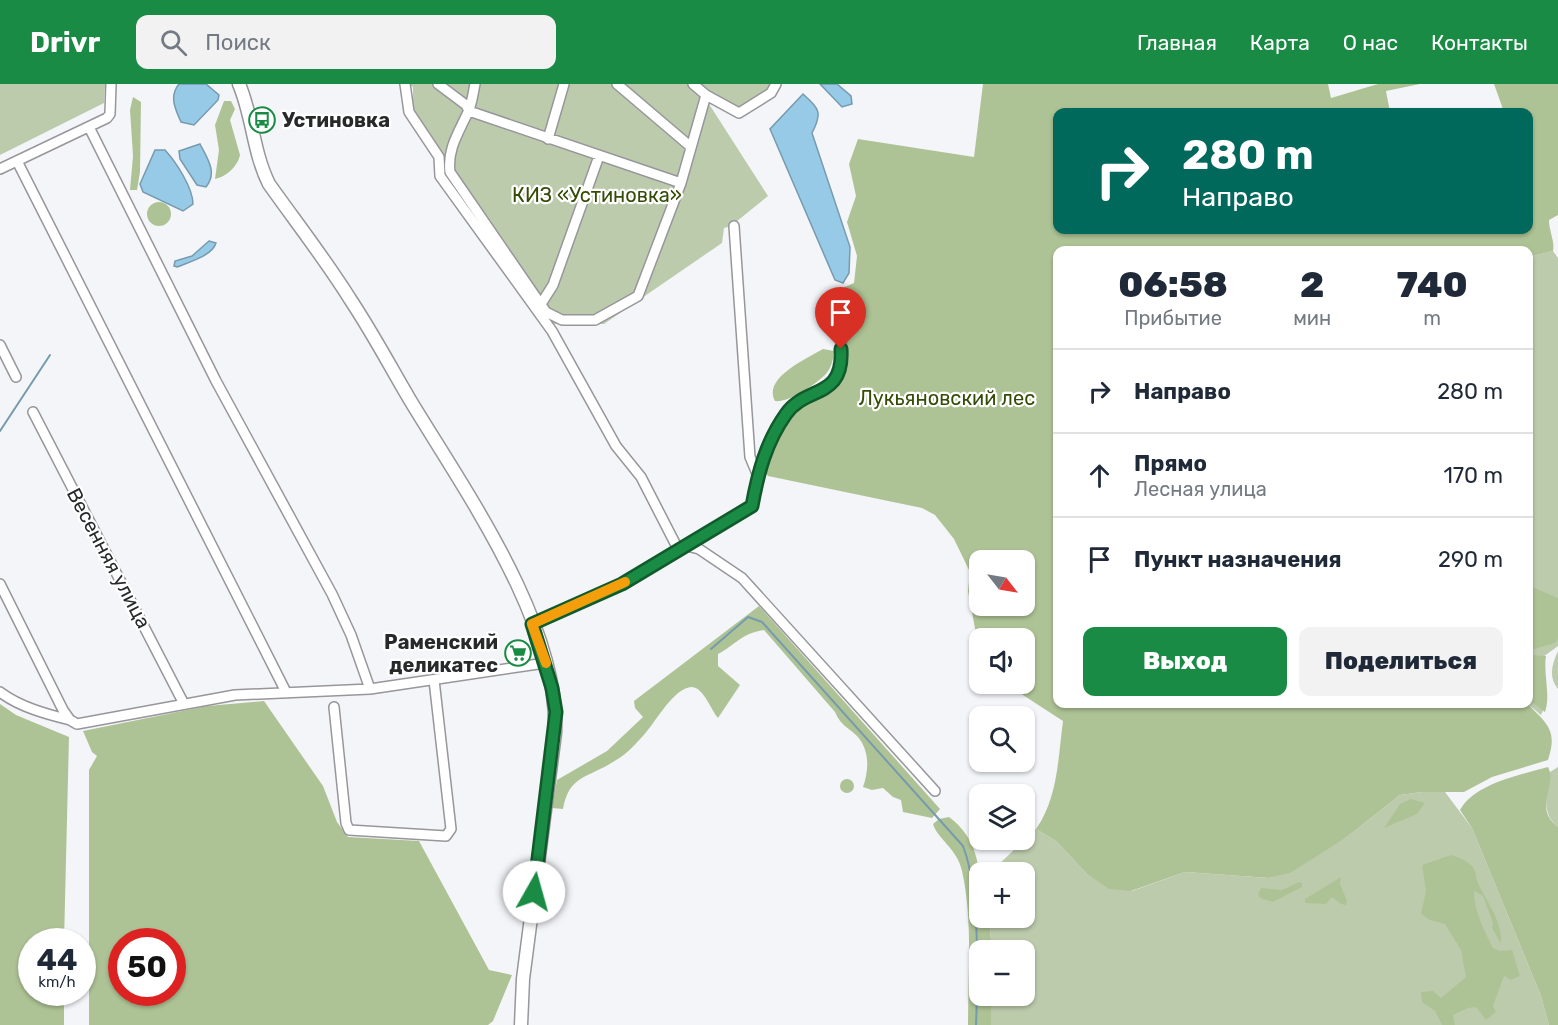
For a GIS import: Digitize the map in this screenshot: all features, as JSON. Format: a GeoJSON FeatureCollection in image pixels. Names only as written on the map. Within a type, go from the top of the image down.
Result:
{"type":"FeatureCollection","features":[{"type":"Feature","properties":{"kind":"main road"},"geometry":{"type":"LineString","coordinates":[[239,84],[245,98],[259,164],[268,184],[350,298],[469,495],[509,569],[532,624],[545,663],[556,712],[555,733],[525,968],[520,1025]]}},
{"type":"Feature","properties":{"kind":"street"},"geometry":{"type":"LineString","coordinates":[[0,169],[89,127],[110,114],[111,84]]}},
{"type":"Feature","properties":{"kind":"street"},"geometry":{"type":"LineString","coordinates":[[405,84],[409,112],[439,157],[440,176],[552,331],[616,446],[641,477],[683,549]]}},
{"type":"Feature","properties":{"kind":"street"},"geometry":{"type":"LineString","coordinates":[[438,84],[466,105],[469,111],[681,183]]}},
{"type":"Feature","properties":{"kind":"street"},"geometry":{"type":"LineString","coordinates":[[475,84],[469,111],[460,125],[450,155],[450,172],[541,304],[554,318],[596,320],[638,296],[681,183],[706,95]]}},
{"type":"Feature","properties":{"kind":"street"},"geometry":{"type":"LineString","coordinates":[[548,139],[564,84]]}},
{"type":"Feature","properties":{"kind":"street"},"geometry":{"type":"LineString","coordinates":[[616,84],[691,147]]}},
{"type":"Feature","properties":{"kind":"street"},"geometry":{"type":"LineString","coordinates":[[693,84],[706,95],[739,113],[771,93],[776,84]]}},
{"type":"Feature","properties":{"kind":"street"},"geometry":{"type":"LineString","coordinates":[[89,127],[216,381],[332,594],[351,635],[370,689]]}},
{"type":"Feature","properties":{"kind":"street"},"geometry":{"type":"LineString","coordinates":[[541,304],[553,285],[599,156]]}},
{"type":"Feature","properties":{"kind":"street"},"geometry":{"type":"LineString","coordinates":[[17,161],[286,692]]}},
{"type":"Feature","properties":{"kind":"street"},"geometry":{"type":"LineString","coordinates":[[734,226],[750,457],[758,476]]}},
{"type":"Feature","properties":{"kind":"street"},"geometry":{"type":"LineString","coordinates":[[532,624],[622,584],[752,506],[760,464],[784,416],[793,404],[825,390],[837,376],[842,363],[841,334]]}},
{"type":"Feature","properties":{"kind":"street"},"geometry":{"type":"LineString","coordinates":[[0,345],[16,377]]}},
{"type":"Feature","properties":{"kind":"street","name":"Весенняя улица"},"geometry":{"type":"LineString","coordinates":[[33,412],[184,704]]}},
{"type":"Feature","properties":{"kind":"street"},"geometry":{"type":"LineString","coordinates":[[683,549],[699,549],[742,578],[935,791]]}},
{"type":"Feature","properties":{"kind":"street"},"geometry":{"type":"LineString","coordinates":[[0,584],[70,720]]}},
{"type":"Feature","properties":{"kind":"street"},"geometry":{"type":"LineString","coordinates":[[0,692],[9,699],[44,714],[77,724],[236,694],[370,689],[545,663]]}},
{"type":"Feature","properties":{"kind":"street"},"geometry":{"type":"LineString","coordinates":[[334,707],[346,823],[349,830],[446,836],[451,829],[434,680]]}},
{"type":"Feature","properties":{"kind":"green space"},"geometry":{"type":"Polygon","coordinates":[[[0,84],[105,84],[104,103],[0,155],[0,84]]]}},
{"type":"Feature","properties":{"kind":"green space","name":"КИЗ «Устиновка»"},"geometry":{"type":"Polygon","coordinates":[[[409,84],[687,84],[709,104],[768,196],[731,226],[724,228],[722,243],[604,324],[552,324],[444,171],[445,159],[413,110],[413,87],[409,84]]]}},
{"type":"Feature","properties":{"kind":"green space"},"geometry":{"type":"Polygon","coordinates":[[[693,84],[776,84],[739,113],[693,84]]]}},
{"type":"Feature","properties":{"kind":"green space","name":"Лукьяновский лес"},"geometry":{"type":"Polygon","coordinates":[[[983,84],[1328,84],[1331,98],[1378,84],[1420,84],[1386,91],[1389,108],[1053,108],[1053,234],[1533,234],[1533,108],[1503,108],[1494,84],[1558,84],[1558,215],[1549,220],[1553,251],[1533,256],[1533,246],[1053,246],[1053,708],[1532,708],[1549,728],[1551,734],[1551,750],[1548,760],[1492,777],[1464,792],[1422,792],[1400,795],[1343,840],[1290,873],[1269,878],[1185,872],[1131,891],[1109,889],[1087,874],[1056,841],[1036,829],[1053,791],[1063,721],[1021,694],[1035,694],[1035,628],[975,628],[973,616],[1035,616],[1035,550],[969,550],[969,570],[954,539],[935,515],[922,508],[768,476],[760,464],[793,404],[825,390],[837,376],[841,334],[832,293],[854,283],[857,256],[847,222],[856,196],[849,164],[858,139],[974,157],[983,84]]]}},
{"type":"Feature","properties":{"kind":"green space"},"geometry":{"type":"Polygon","coordinates":[[[133,97],[141,102],[140,172],[137,190],[130,190],[133,156],[130,110],[133,97]]]}},
{"type":"Feature","properties":{"kind":"green space"},"geometry":{"type":"Polygon","coordinates":[[[224,101],[231,101],[235,109],[230,120],[240,155],[231,170],[215,179],[219,150],[215,125],[224,101]]]}},
{"type":"Feature","properties":{"kind":"green space"},"geometry":{"type":"Polygon","coordinates":[[[159,202],[168,205],[171,214],[168,223],[159,226],[150,223],[147,214],[150,205],[159,202]]]}},
{"type":"Feature","properties":{"kind":"green space"},"geometry":{"type":"Polygon","coordinates":[[[1553,251],[1558,258],[1558,646],[1543,657],[1545,706],[1541,715],[1533,708],[1533,256],[1553,251]]]}},
{"type":"Feature","properties":{"kind":"green space"},"geometry":{"type":"Polygon","coordinates":[[[823,349],[834,351],[831,366],[826,374],[795,396],[775,401],[773,393],[775,384],[781,377],[798,363],[823,349]]]}},
{"type":"Feature","properties":{"kind":"green space"},"geometry":{"type":"Polygon","coordinates":[[[1533,587],[1558,598],[1558,639],[1555,643],[1533,649],[1533,587]]]}},
{"type":"Feature","properties":{"kind":"green space"},"geometry":{"type":"Polygon","coordinates":[[[759,606],[940,809],[932,818],[903,812],[901,800],[893,797],[883,788],[872,790],[863,787],[867,760],[861,742],[842,724],[835,712],[764,630],[744,637],[718,654],[718,666],[740,685],[718,718],[700,691],[692,687],[685,689],[671,700],[628,751],[617,760],[575,783],[566,798],[563,809],[552,808],[557,780],[607,751],[643,717],[635,708],[634,701],[759,606]]]}},
{"type":"Feature","properties":{"kind":"green space"},"geometry":{"type":"Polygon","coordinates":[[[1558,651],[1558,689],[1553,680],[1552,670],[1558,651]]]}},
{"type":"Feature","properties":{"kind":"green space"},"geometry":{"type":"Polygon","coordinates":[[[1533,655],[1546,656],[1547,705],[1545,712],[1533,703],[1533,655]]]}},
{"type":"Feature","properties":{"kind":"green space"},"geometry":{"type":"Polygon","coordinates":[[[264,701],[323,786],[337,822],[348,837],[419,841],[489,970],[512,975],[493,1021],[488,1025],[89,1025],[89,1006],[96,1006],[96,928],[89,928],[89,770],[97,756],[92,752],[83,731],[207,706],[264,701]]]}},
{"type":"Feature","properties":{"kind":"green space"},"geometry":{"type":"Polygon","coordinates":[[[0,704],[16,715],[69,737],[64,928],[18,928],[18,1006],[64,1006],[64,1025],[0,1025],[0,704]]]}},
{"type":"Feature","properties":{"kind":"green space"},"geometry":{"type":"Polygon","coordinates":[[[1548,767],[1550,782],[1547,812],[1558,827],[1558,1025],[1549,1025],[1541,996],[1472,828],[1460,810],[1476,793],[1499,781],[1548,767]]]}},
{"type":"Feature","properties":{"kind":"green space"},"geometry":{"type":"Polygon","coordinates":[[[1558,767],[1558,827],[1549,815],[1546,794],[1550,772],[1558,767]]]}},
{"type":"Feature","properties":{"kind":"green space"},"geometry":{"type":"Polygon","coordinates":[[[844,779],[850,779],[854,786],[850,793],[844,793],[840,789],[840,783],[844,779]]]}},
{"type":"Feature","properties":{"kind":"green space"},"geometry":{"type":"Polygon","coordinates":[[[1445,792],[1472,828],[1541,996],[1549,1025],[991,1025],[991,1006],[1035,1006],[1035,940],[991,940],[990,928],[1035,928],[1035,862],[1001,862],[1014,850],[1035,850],[1036,829],[1056,841],[1087,874],[1132,891],[1185,872],[1269,878],[1290,872],[1343,840],[1400,795],[1445,792]]]}},
{"type":"Feature","properties":{"kind":"green space"},"geometry":{"type":"Polygon","coordinates":[[[1411,799],[1425,803],[1417,814],[1384,828],[1400,804],[1411,799]]]}},
{"type":"Feature","properties":{"kind":"green space"},"geometry":{"type":"Polygon","coordinates":[[[949,817],[960,827],[969,838],[969,850],[974,850],[978,862],[969,862],[969,928],[990,928],[991,940],[969,940],[969,948],[968,909],[962,871],[956,856],[935,830],[933,824],[939,819],[949,817]]]}},
{"type":"Feature","properties":{"kind":"green space"},"geometry":{"type":"Polygon","coordinates":[[[1451,855],[1465,860],[1474,868],[1478,883],[1500,928],[1501,944],[1492,928],[1493,923],[1483,896],[1474,891],[1483,928],[1493,948],[1500,951],[1512,950],[1520,976],[1511,980],[1504,976],[1493,1006],[1496,1012],[1486,1020],[1476,1007],[1453,1015],[1455,1025],[1442,1025],[1435,1011],[1422,1002],[1421,992],[1433,991],[1441,998],[1466,977],[1461,950],[1445,924],[1430,920],[1421,914],[1426,891],[1422,865],[1451,855]]]}},
{"type":"Feature","properties":{"kind":"green space"},"geometry":{"type":"Polygon","coordinates":[[[1341,877],[1340,884],[1347,901],[1346,905],[1332,897],[1326,904],[1305,903],[1305,899],[1341,877]]]}},
{"type":"Feature","properties":{"kind":"green space"},"geometry":{"type":"Polygon","coordinates":[[[1299,882],[1302,883],[1302,887],[1273,902],[1260,898],[1258,894],[1261,888],[1282,890],[1299,882]]]}},
{"type":"Feature","properties":{"kind":"green space"},"geometry":{"type":"Polygon","coordinates":[[[969,948],[969,1006],[991,1006],[991,1025],[968,1025],[969,948]]]}},
{"type":"Feature","properties":{"kind":"water"},"geometry":{"type":"Polygon","coordinates":[[[179,84],[206,84],[219,95],[218,100],[194,125],[181,122],[177,112],[174,93],[179,84]]]}},
{"type":"Feature","properties":{"kind":"water"},"geometry":{"type":"Polygon","coordinates":[[[820,84],[837,84],[851,96],[852,104],[842,107],[820,84]]]}},
{"type":"Feature","properties":{"kind":"water"},"geometry":{"type":"Polygon","coordinates":[[[803,94],[818,111],[812,133],[850,247],[849,273],[843,283],[835,280],[770,129],[803,94]]]}},
{"type":"Feature","properties":{"kind":"water"},"geometry":{"type":"Polygon","coordinates":[[[200,144],[211,170],[206,187],[197,185],[180,159],[179,151],[200,144]]]}},
{"type":"Feature","properties":{"kind":"water"},"geometry":{"type":"Polygon","coordinates":[[[155,150],[165,150],[187,183],[193,204],[183,211],[143,192],[140,184],[155,150]]]}},
{"type":"Feature","properties":{"kind":"water"},"geometry":{"type":"Polygon","coordinates":[[[209,241],[216,243],[210,252],[194,261],[174,266],[175,261],[192,256],[209,241]]]}},
{"type":"Feature","properties":{"kind":"waterway"},"geometry":{"type":"LineString","coordinates":[[0,431],[50,355]]}},
{"type":"Feature","properties":{"kind":"waterway"},"geometry":{"type":"LineString","coordinates":[[711,649],[748,617],[762,622],[963,846],[969,864],[975,909],[976,1025]]}},
{"type":"Feature","properties":{"kind":"slow traffic"},"geometry":{"type":"LineString","coordinates":[[546,663],[532,624],[625,582]]}},
{"type":"Feature","properties":{"kind":"place","name":"Устиновка"},"geometry":{"type":"Point","coordinates":[262,120]}},
{"type":"Feature","properties":{"kind":"place","name":"Раменский деликатес"},"geometry":{"type":"Point","coordinates":[518,653]}},
{"type":"Feature","properties":{"kind":"route"},"geometry":{"type":"LineString","coordinates":[[534,892],[556,712],[541,647],[532,624],[588,597],[622,584],[739,516],[752,506],[760,464],[784,416],[793,404],[825,390],[837,376],[842,363],[841,349]]}}]}
